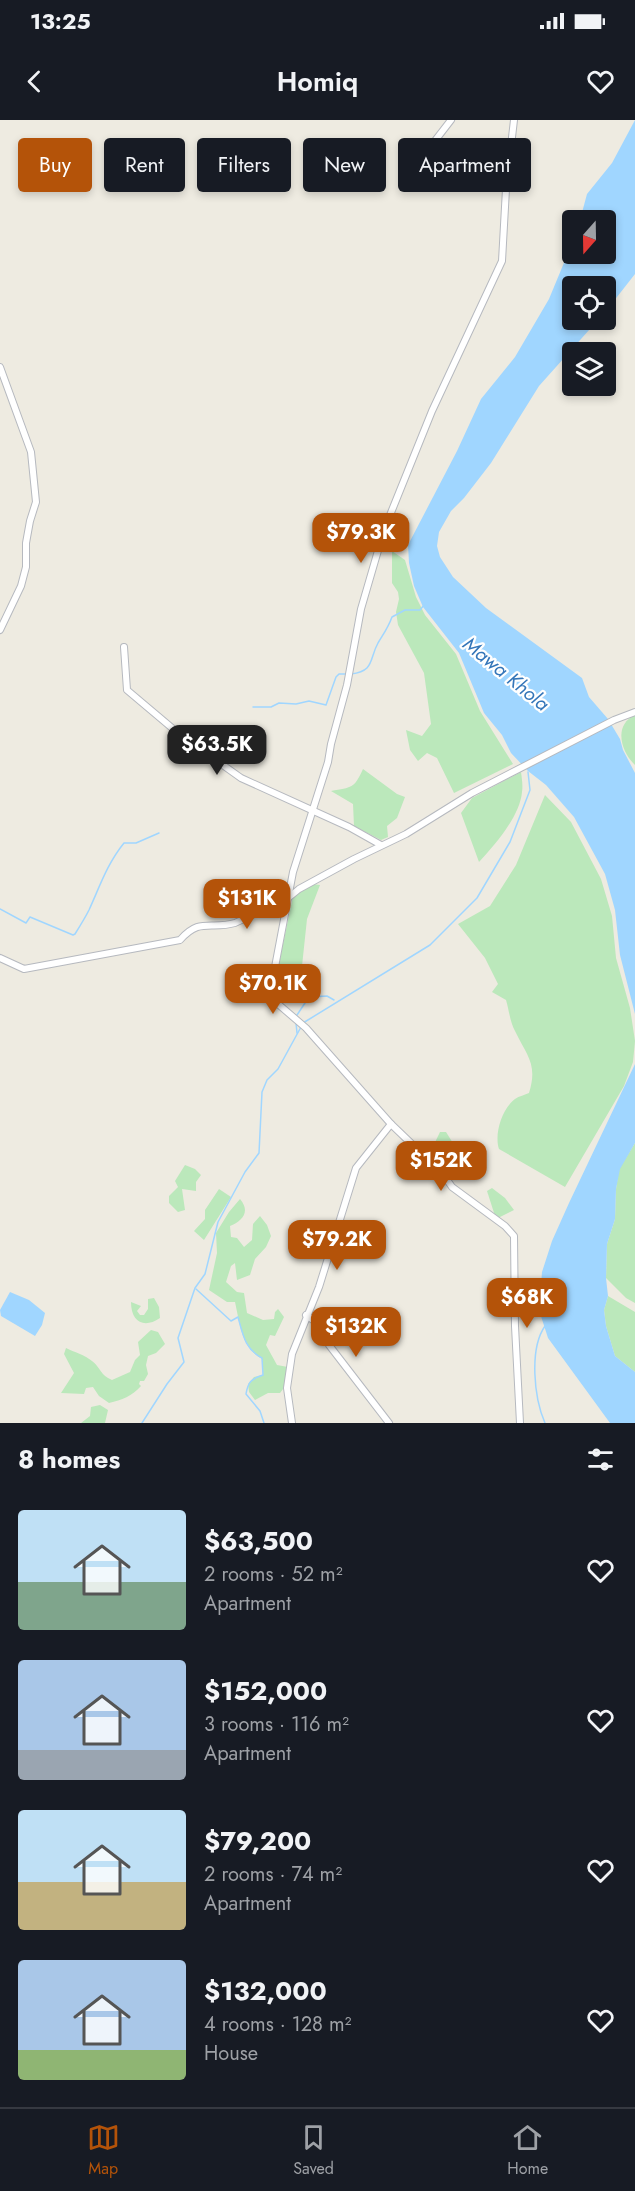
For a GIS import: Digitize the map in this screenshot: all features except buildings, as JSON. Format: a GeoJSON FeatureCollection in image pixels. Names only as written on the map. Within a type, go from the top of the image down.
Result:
{"type":"FeatureCollection","features":[{"type":"Feature","properties":{"kind":"street"},"geometry":{"type":"LineString","coordinates":[[437,138],[451,120]]}},
{"type":"Feature","properties":{"kind":"street"},"geometry":{"type":"LineString","coordinates":[[514,120],[506,189],[502,261],[428,422],[384,530],[361,609],[347,685],[313,811],[293,872],[275,967],[268,987],[278,1004],[306,1028],[391,1124],[443,1174],[455,1190],[505,1226],[514,1236],[514,1326],[520,1423]]}},
{"type":"Feature","properties":{"kind":"street"},"geometry":{"type":"LineString","coordinates":[[0,367],[31,452],[36,502],[26,543],[26,567],[21,586],[0,630]]}},
{"type":"Feature","properties":{"kind":"street"},"geometry":{"type":"LineString","coordinates":[[124,647],[127,690],[177,733],[241,778],[381,845]]}},
{"type":"Feature","properties":{"kind":"street"},"geometry":{"type":"LineString","coordinates":[[0,958],[24,969],[180,940],[199,925],[235,923],[288,898],[299,889],[442,813],[472,793],[614,720],[635,712]]}},
{"type":"Feature","properties":{"kind":"street"},"geometry":{"type":"LineString","coordinates":[[292,1423],[288,1388],[292,1354],[336,1238],[356,1168],[391,1124]]}},
{"type":"Feature","properties":{"kind":"street"},"geometry":{"type":"LineString","coordinates":[[306,1316],[332,1333],[333,1336],[328,1345],[389,1423]]}},
{"type":"Feature","properties":{"kind":"green space"},"geometry":{"type":"Polygon","coordinates":[[[392,551],[405,560],[416,597],[425,615],[456,654],[480,711],[513,764],[454,793],[437,758],[427,753],[418,761],[410,750],[406,730],[422,736],[431,724],[424,673],[398,625],[396,612],[399,599],[398,592],[392,583],[392,551]]]}},
{"type":"Feature","properties":{"kind":"green space"},"geometry":{"type":"Polygon","coordinates":[[[635,715],[635,765],[623,746],[622,732],[628,719],[635,715]]]}},
{"type":"Feature","properties":{"kind":"green space"},"geometry":{"type":"Polygon","coordinates":[[[363,769],[397,794],[405,797],[397,818],[387,826],[388,837],[381,840],[354,826],[353,804],[331,791],[352,786],[363,769]]]}},
{"type":"Feature","properties":{"kind":"green space"},"geometry":{"type":"Polygon","coordinates":[[[521,772],[522,790],[517,811],[499,839],[479,862],[461,813],[472,798],[521,772]]]}},
{"type":"Feature","properties":{"kind":"green space"},"geometry":{"type":"Polygon","coordinates":[[[545,795],[571,822],[601,879],[612,916],[616,958],[630,1008],[635,1041],[633,1062],[624,1086],[565,1187],[499,1149],[498,1129],[503,1115],[510,1103],[529,1093],[532,1067],[513,1027],[506,1000],[492,992],[498,984],[485,958],[458,924],[490,906],[516,865],[545,795]]]}},
{"type":"Feature","properties":{"kind":"green space"},"geometry":{"type":"Polygon","coordinates":[[[312,884],[320,885],[307,919],[302,966],[295,968],[292,987],[279,989],[276,978],[293,896],[312,884]]]}},
{"type":"Feature","properties":{"kind":"green space"},"geometry":{"type":"Polygon","coordinates":[[[440,1132],[446,1132],[456,1148],[448,1175],[443,1174],[427,1159],[440,1132]]]}},
{"type":"Feature","properties":{"kind":"green space"},"geometry":{"type":"Polygon","coordinates":[[[635,1143],[635,1303],[626,1298],[606,1278],[607,1244],[615,1219],[619,1169],[635,1143]]]}},
{"type":"Feature","properties":{"kind":"green space"},"geometry":{"type":"Polygon","coordinates":[[[185,1165],[195,1169],[201,1175],[196,1182],[196,1191],[182,1189],[185,1210],[178,1212],[169,1203],[169,1196],[178,1187],[175,1181],[185,1165]]]}},
{"type":"Feature","properties":{"kind":"green space"},"geometry":{"type":"Polygon","coordinates":[[[492,1188],[505,1198],[514,1210],[496,1219],[487,1191],[492,1188]]]}},
{"type":"Feature","properties":{"kind":"green space"},"geometry":{"type":"Polygon","coordinates":[[[219,1189],[231,1197],[204,1240],[194,1231],[205,1219],[205,1210],[219,1189]]]}},
{"type":"Feature","properties":{"kind":"green space"},"geometry":{"type":"Polygon","coordinates":[[[240,1199],[245,1212],[238,1222],[230,1226],[231,1237],[237,1238],[244,1247],[252,1240],[253,1224],[260,1216],[271,1236],[266,1247],[255,1259],[250,1275],[237,1280],[235,1263],[231,1266],[226,1282],[237,1292],[244,1293],[247,1313],[263,1320],[274,1319],[278,1309],[284,1317],[275,1336],[270,1335],[266,1345],[277,1365],[288,1367],[287,1384],[280,1393],[268,1393],[255,1400],[249,1392],[248,1384],[254,1377],[263,1375],[262,1359],[255,1354],[246,1341],[240,1327],[235,1302],[227,1302],[209,1290],[217,1253],[216,1233],[240,1199]]]}},
{"type":"Feature","properties":{"kind":"green space"},"geometry":{"type":"Polygon","coordinates":[[[608,1296],[635,1312],[635,1372],[615,1356],[604,1310],[608,1296]]]}},
{"type":"Feature","properties":{"kind":"green space"},"geometry":{"type":"Polygon","coordinates":[[[154,1298],[159,1307],[160,1318],[149,1323],[140,1322],[133,1314],[131,1302],[141,1306],[137,1311],[140,1315],[144,1315],[148,1309],[148,1299],[154,1298]]]}},
{"type":"Feature","properties":{"kind":"green space"},"geometry":{"type":"Polygon","coordinates":[[[151,1330],[158,1332],[165,1344],[156,1353],[148,1356],[146,1365],[148,1374],[144,1381],[140,1381],[141,1386],[134,1392],[109,1403],[99,1396],[93,1387],[86,1388],[84,1394],[61,1393],[74,1373],[64,1354],[66,1348],[89,1359],[112,1380],[130,1372],[140,1355],[138,1342],[151,1330]]]}},
{"type":"Feature","properties":{"kind":"green space"},"geometry":{"type":"Polygon","coordinates":[[[100,1405],[108,1410],[105,1423],[81,1423],[90,1416],[91,1407],[100,1405]]]}},
{"type":"Feature","properties":{"kind":"water","name":"Mawa Khola"},"geometry":{"type":"Polygon","coordinates":[[[635,120],[635,274],[616,298],[616,276],[562,276],[562,330],[589,330],[578,342],[562,342],[562,360],[539,386],[491,463],[451,511],[439,532],[437,546],[440,557],[453,577],[486,608],[582,678],[589,697],[608,719],[620,739],[635,773],[635,1014],[620,955],[615,910],[605,874],[574,817],[546,785],[528,771],[511,753],[502,735],[484,713],[459,653],[423,607],[414,586],[408,545],[481,399],[515,357],[549,299],[563,264],[616,264],[616,210],[583,210],[587,194],[612,163],[635,120]]]}},
{"type":"Feature","properties":{"kind":"water"},"geometry":{"type":"Polygon","coordinates":[[[635,1064],[635,1143],[620,1169],[616,1189],[615,1219],[607,1244],[608,1296],[604,1310],[615,1356],[635,1372],[635,1423],[610,1423],[548,1338],[539,1310],[542,1272],[552,1241],[635,1064]]]}},
{"type":"Feature","properties":{"kind":"water"},"geometry":{"type":"Polygon","coordinates":[[[10,1292],[29,1300],[45,1313],[42,1325],[35,1336],[1,1316],[0,1310],[10,1292]]]}},
{"type":"Feature","properties":{"kind":"waterway"},"geometry":{"type":"LineString","coordinates":[[351,674],[368,667],[392,617],[405,610],[420,610],[424,605]]}},
{"type":"Feature","properties":{"kind":"waterway"},"geometry":{"type":"LineString","coordinates":[[253,707],[271,707],[279,703],[296,704],[309,701],[326,705],[336,677],[339,674],[346,674]]}},
{"type":"Feature","properties":{"kind":"waterway"},"geometry":{"type":"LineString","coordinates":[[303,1023],[430,945],[477,898],[510,842],[530,790],[528,772]]}},
{"type":"Feature","properties":{"kind":"waterway"},"geometry":{"type":"LineString","coordinates":[[0,909],[26,923],[30,917],[73,935],[86,916],[108,867],[124,843],[136,843],[159,833]]}},
{"type":"Feature","properties":{"kind":"waterway"},"geometry":{"type":"LineString","coordinates":[[297,1015],[309,997],[327,996],[334,1000]]}},
{"type":"Feature","properties":{"kind":"waterway"},"geometry":{"type":"LineString","coordinates":[[296,1023],[297,1033]]}},
{"type":"Feature","properties":{"kind":"waterway"},"geometry":{"type":"LineString","coordinates":[[142,1423],[184,1362],[178,1338],[195,1288],[205,1274],[218,1222],[245,1172],[259,1153],[262,1092],[267,1080],[278,1069],[301,1027]]}},
{"type":"Feature","properties":{"kind":"waterway"},"geometry":{"type":"LineString","coordinates":[[196,1289],[231,1321],[238,1317],[248,1346],[262,1358],[263,1375],[251,1381],[246,1394],[260,1411],[264,1423]]}},
{"type":"Feature","properties":{"kind":"waterway"},"geometry":{"type":"LineString","coordinates":[[545,1326],[537,1347],[535,1374],[538,1401],[545,1423]]}}]}
